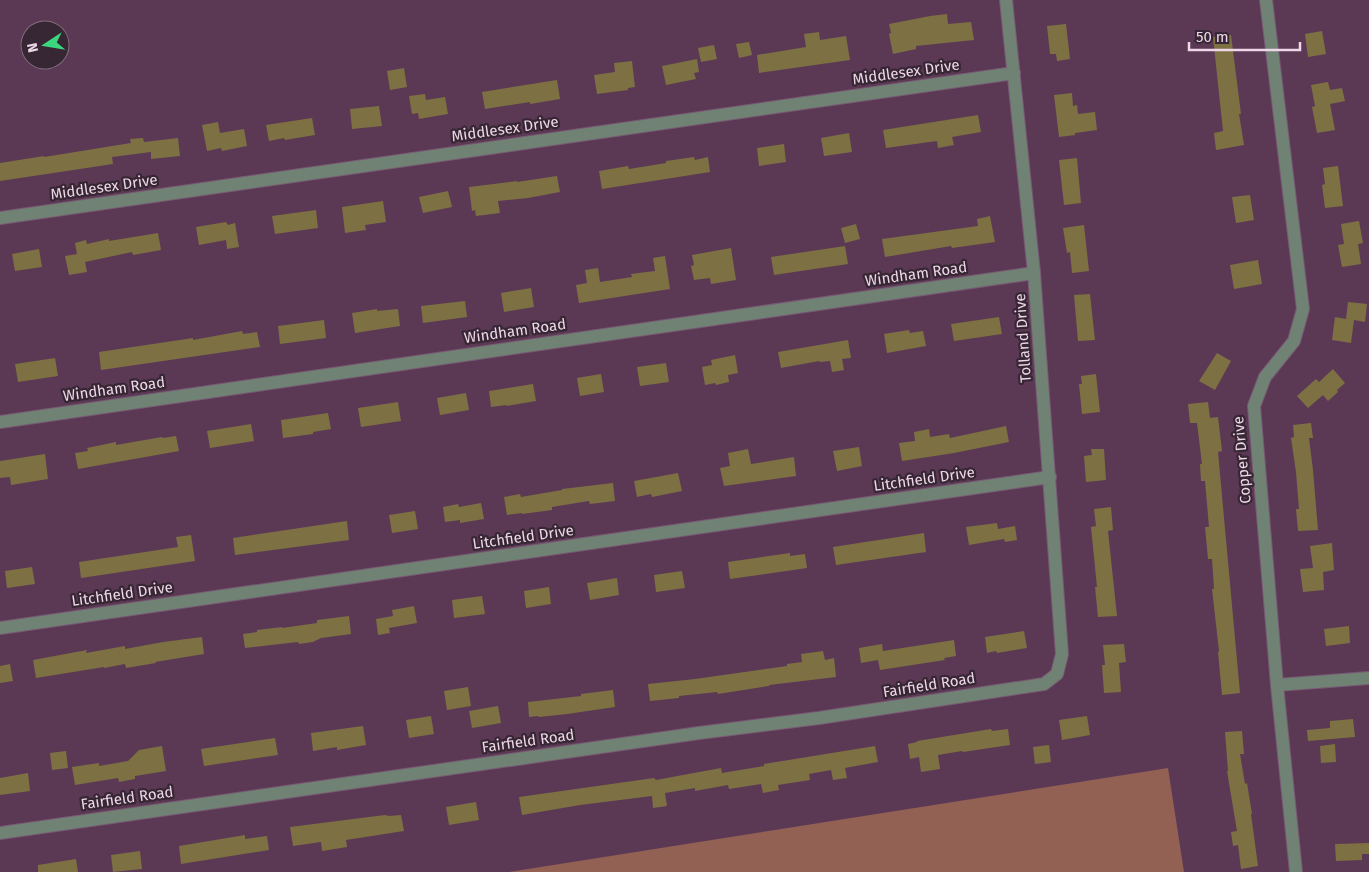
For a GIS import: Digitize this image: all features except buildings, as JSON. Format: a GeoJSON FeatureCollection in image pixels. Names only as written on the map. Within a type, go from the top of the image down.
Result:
{"type":"FeatureCollection","features":[{"type":"Feature","properties":{"kind":"street","name":"Tolland Drive"},"geometry":{"type":"LineString","coordinates":[[1006,0],[1034,273],[1050,477],[1062,654],[1057,674]]}},
{"type":"Feature","properties":{"kind":"street","name":"Copper Drive"},"geometry":{"type":"LineString","coordinates":[[1266,0],[1303,309],[1294,341],[1265,377],[1254,406],[1277,686],[1296,872]]}},
{"type":"Feature","properties":{"kind":"street","name":"Middlesex Drive"},"geometry":{"type":"LineString","coordinates":[[0,218],[1014,73]]}},
{"type":"Feature","properties":{"kind":"street","name":"Windham Road"},"geometry":{"type":"LineString","coordinates":[[0,422],[1034,273]]}},
{"type":"Feature","properties":{"kind":"street","name":"Litchfield Drive"},"geometry":{"type":"LineString","coordinates":[[0,628],[1050,477]]}},
{"type":"Feature","properties":{"kind":"street","name":"Fairfield Road"},"geometry":{"type":"LineString","coordinates":[[0,833],[689,734],[819,718],[1044,684],[1057,674]]}},
{"type":"Feature","properties":{"kind":"street"},"geometry":{"type":"LineString","coordinates":[[1277,686],[1369,678]]}},
{"type":"Feature","properties":{"kind":"shaded area"},"geometry":{"type":"Polygon","coordinates":[[[1168,768],[1184,872],[509,872],[1168,768]]]}}]}
